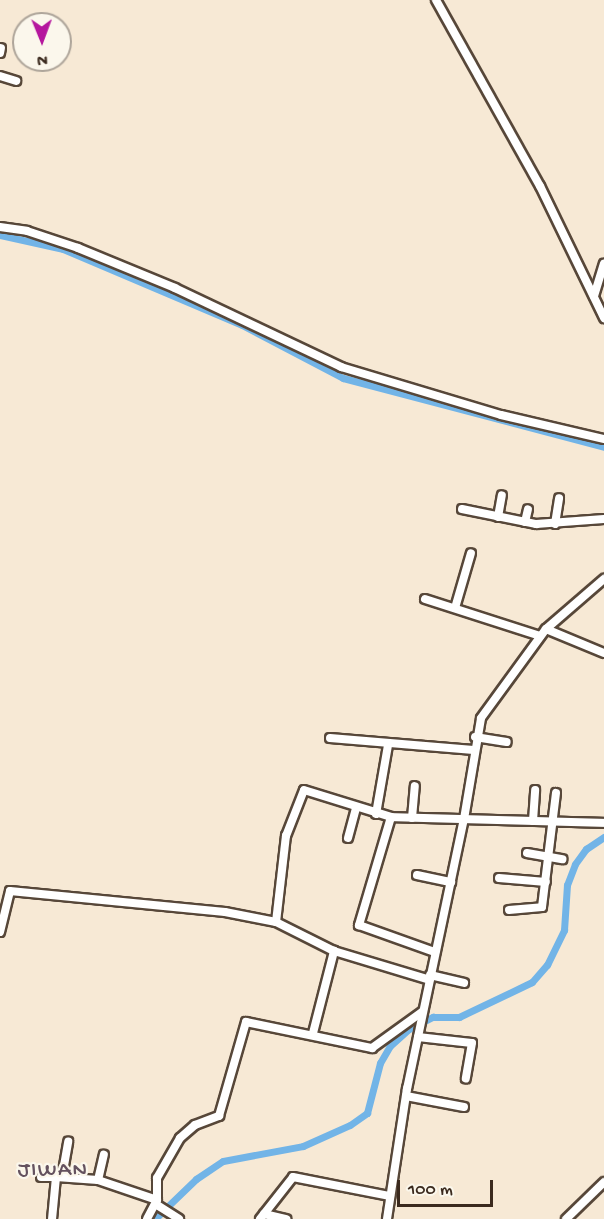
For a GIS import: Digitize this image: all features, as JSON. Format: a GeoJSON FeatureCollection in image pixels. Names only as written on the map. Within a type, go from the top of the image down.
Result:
{"type":"FeatureCollection","features":[{"type":"Feature","properties":{"kind":"street"},"geometry":{"type":"LineString","coordinates":[[436,0],[540,186],[604,318]]}},
{"type":"Feature","properties":{"kind":"street"},"geometry":{"type":"LineString","coordinates":[[0,76],[16,81]]}},
{"type":"Feature","properties":{"kind":"street"},"geometry":{"type":"LineString","coordinates":[[0,227],[51,237],[121,266],[341,367],[501,415],[604,439]]}},
{"type":"Feature","properties":{"kind":"street"},"geometry":{"type":"LineString","coordinates":[[594,296],[604,264]]}},
{"type":"Feature","properties":{"kind":"street"},"geometry":{"type":"LineString","coordinates":[[498,517],[502,495]]}},
{"type":"Feature","properties":{"kind":"street"},"geometry":{"type":"LineString","coordinates":[[555,524],[559,498]]}},
{"type":"Feature","properties":{"kind":"street"},"geometry":{"type":"LineString","coordinates":[[462,509],[525,522],[555,524],[604,519]]}},
{"type":"Feature","properties":{"kind":"street"},"geometry":{"type":"LineString","coordinates":[[525,522],[528,509]]}},
{"type":"Feature","properties":{"kind":"street"},"geometry":{"type":"LineString","coordinates":[[455,608],[471,553]]}},
{"type":"Feature","properties":{"kind":"street"},"geometry":{"type":"LineString","coordinates":[[387,1219],[420,1021],[465,819],[475,737],[487,705],[543,632],[604,579]]}},
{"type":"Feature","properties":{"kind":"street"},"geometry":{"type":"LineString","coordinates":[[425,599],[543,632],[604,653]]}},
{"type":"Feature","properties":{"kind":"street"},"geometry":{"type":"LineString","coordinates":[[475,737],[507,742]]}},
{"type":"Feature","properties":{"kind":"street"},"geometry":{"type":"LineString","coordinates":[[330,738],[388,745],[473,750]]}},
{"type":"Feature","properties":{"kind":"street"},"geometry":{"type":"LineString","coordinates":[[376,814],[388,745]]}},
{"type":"Feature","properties":{"kind":"street"},"geometry":{"type":"LineString","coordinates":[[412,818],[415,786]]}},
{"type":"Feature","properties":{"kind":"street"},"geometry":{"type":"LineString","coordinates":[[533,821],[535,790]]}},
{"type":"Feature","properties":{"kind":"street"},"geometry":{"type":"LineString","coordinates":[[276,922],[286,837],[303,792],[356,809],[391,817],[604,823]]}},
{"type":"Feature","properties":{"kind":"street"},"geometry":{"type":"LineString","coordinates":[[509,910],[540,910],[546,882],[550,821],[556,793]]}},
{"type":"Feature","properties":{"kind":"street"},"geometry":{"type":"LineString","coordinates":[[348,838],[356,809]]}},
{"type":"Feature","properties":{"kind":"street"},"geometry":{"type":"LineString","coordinates":[[391,817],[359,925],[435,952]]}},
{"type":"Feature","properties":{"kind":"street"},"geometry":{"type":"LineString","coordinates":[[527,853],[562,860]]}},
{"type":"Feature","properties":{"kind":"street"},"geometry":{"type":"LineString","coordinates":[[417,874],[451,882]]}},
{"type":"Feature","properties":{"kind":"street"},"geometry":{"type":"LineString","coordinates":[[499,878],[546,882]]}},
{"type":"Feature","properties":{"kind":"street"},"geometry":{"type":"LineString","coordinates":[[0,932],[10,891],[225,912],[276,922],[334,951],[430,978],[464,983]]}},
{"type":"Feature","properties":{"kind":"street"},"geometry":{"type":"LineString","coordinates":[[313,1033],[334,951]]}},
{"type":"Feature","properties":{"kind":"street"},"geometry":{"type":"LineString","coordinates":[[147,1219],[157,1202],[157,1178],[180,1138],[195,1125],[219,1116],[246,1022],[313,1033],[372,1047],[422,1012]]}},
{"type":"Feature","properties":{"kind":"street"},"geometry":{"type":"LineString","coordinates":[[418,1035],[472,1043],[466,1078]]}},
{"type":"Feature","properties":{"kind":"street"},"geometry":{"type":"LineString","coordinates":[[406,1096],[464,1107]]}},
{"type":"Feature","properties":{"kind":"street"},"geometry":{"type":"LineString","coordinates":[[52,1219],[68,1142]]}},
{"type":"Feature","properties":{"kind":"street"},"geometry":{"type":"LineString","coordinates":[[98,1180],[104,1155]]}},
{"type":"Feature","properties":{"kind":"street"},"geometry":{"type":"LineString","coordinates":[[262,1216],[293,1177],[390,1196]]}},
{"type":"Feature","properties":{"kind":"street"},"geometry":{"type":"LineString","coordinates":[[41,1178],[98,1180],[157,1202],[179,1219]]}},
{"type":"Feature","properties":{"kind":"street"},"geometry":{"type":"LineString","coordinates":[[566,1219],[591,1191],[604,1182]]}},
{"type":"Feature","properties":{"kind":"street"},"geometry":{"type":"LineString","coordinates":[[262,1216],[286,1219]]}},
{"type":"Feature","properties":{"kind":"waterway"},"geometry":{"type":"LineString","coordinates":[[0,235],[63,249],[242,325],[343,378],[604,447]]}},
{"type":"Feature","properties":{"kind":"waterway"},"geometry":{"type":"LineString","coordinates":[[168,1206],[196,1179],[223,1161],[303,1146],[350,1125],[367,1113],[380,1063],[390,1046],[409,1029],[433,1017],[459,1017],[532,982],[547,965],[564,930],[567,885],[575,864],[586,849],[604,837]]}},
{"type":"Feature","properties":{"kind":"waterway"},"geometry":{"type":"LineString","coordinates":[[155,1219],[163,1211]]}},
{"type":"Feature","properties":{"kind":"district","name":"JIWAN"},"geometry":{"type":"Point","coordinates":[53,1172]}}]}
